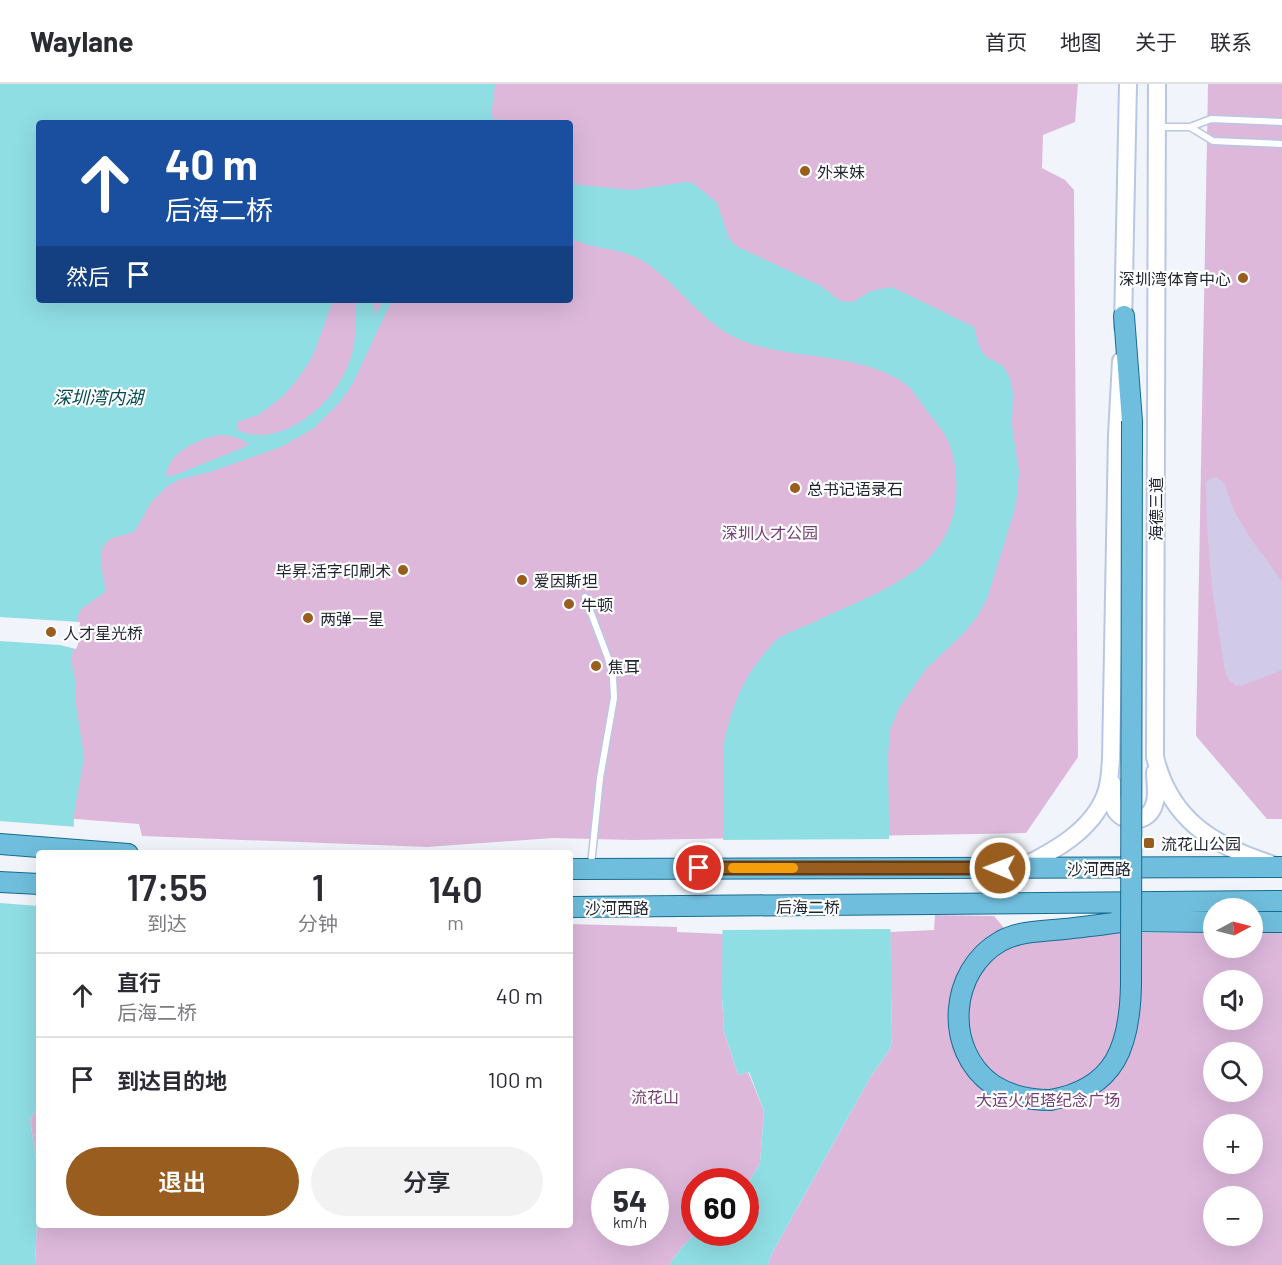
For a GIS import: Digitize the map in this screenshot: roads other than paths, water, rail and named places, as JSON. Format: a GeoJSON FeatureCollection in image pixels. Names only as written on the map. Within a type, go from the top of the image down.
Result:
{"type":"FeatureCollection","features":[{"type":"Feature","properties":{"kind":"main road"},"geometry":{"type":"LineString","coordinates":[[1128,84],[1124,316],[1117,435],[1112,759],[1113,805],[1119,814],[1133,820],[1144,818],[1154,805],[1155,756]]}},
{"type":"Feature","properties":{"kind":"main road","name":"海德三道"},"geometry":{"type":"LineString","coordinates":[[1157,84],[1155,756],[1164,786],[1191,824],[1226,847],[1281,867]]}},
{"type":"Feature","properties":{"kind":"main road"},"geometry":{"type":"LineString","coordinates":[[1124,316],[1132,421],[1130,1020],[1117,1058],[1099,1080],[1078,1093],[1050,1100],[1020,1097],[992,1084],[973,1065],[960,1035],[958,1019],[961,990],[966,978],[981,957],[1002,941],[1012,937],[1128,921]]}},
{"type":"Feature","properties":{"kind":"main road"},"geometry":{"type":"LineString","coordinates":[[1130,374],[1155,374]]}},
{"type":"Feature","properties":{"kind":"main road"},"geometry":{"type":"LineString","coordinates":[[1021,868],[1060,846],[1080,831],[1105,795],[1112,759]]}},
{"type":"Feature","properties":{"kind":"main road"},"geometry":{"type":"LineString","coordinates":[[0,844],[77,850]]}},
{"type":"Feature","properties":{"kind":"main road","name":"沙河西路"},"geometry":{"type":"LineString","coordinates":[[591,869],[1281,867]]}},
{"type":"Feature","properties":{"kind":"main road"},"geometry":{"type":"LineString","coordinates":[[573,869],[591,869]]}},
{"type":"Feature","properties":{"kind":"main road"},"geometry":{"type":"LineString","coordinates":[[0,882],[36,884]]}},
{"type":"Feature","properties":{"kind":"main road","name":"沙河西路"},"geometry":{"type":"LineString","coordinates":[[917,905],[1116,901],[1282,901]]}},
{"type":"Feature","properties":{"kind":"main road"},"geometry":{"type":"LineString","coordinates":[[917,905],[1071,919],[1203,922]]}},
{"type":"Feature","properties":{"kind":"main road","name":"后海二桥"},"geometry":{"type":"LineString","coordinates":[[699,907],[917,905]]}},
{"type":"Feature","properties":{"kind":"main road","name":"沙河西路"},"geometry":{"type":"LineString","coordinates":[[573,907],[699,907]]}},
{"type":"Feature","properties":{"kind":"main road"},"geometry":{"type":"LineString","coordinates":[[1263,922],[1282,922]]}},
{"type":"Feature","properties":{"kind":"lane"},"geometry":{"type":"LineString","coordinates":[[1156,127],[1190,127],[1211,119],[1282,122]]}},
{"type":"Feature","properties":{"kind":"lane"},"geometry":{"type":"LineString","coordinates":[[1190,127],[1213,141],[1282,144]]}},
{"type":"Feature","properties":{"kind":"lane"},"geometry":{"type":"LineString","coordinates":[[585,597],[608,658],[613,678],[614,698],[600,778],[591,869]]}},
{"type":"Feature","properties":{"kind":"water","name":"深圳湾内湖"},"geometry":{"type":"Polygon","coordinates":[[[0,84],[495,84],[491,118],[500,120],[36,120],[36,303],[332,303],[316,348],[296,381],[283,396],[260,414],[238,422],[238,430],[256,435],[276,433],[300,422],[312,413],[333,392],[348,365],[353,351],[357,303],[373,303],[375,315],[382,303],[391,303],[352,385],[339,403],[314,428],[281,447],[210,472],[181,479],[169,485],[151,502],[135,531],[111,539],[101,552],[105,592],[81,609],[77,618],[71,659],[76,681],[76,705],[84,757],[74,815],[73,850],[36,850],[36,1109],[30,1120],[36,1159],[35,1265],[0,1265],[0,84]],[[221,435],[204,439],[186,448],[172,460],[166,477],[247,446],[248,443],[231,436],[221,435]]]}},
{"type":"Feature","properties":{"kind":"water"},"geometry":{"type":"Polygon","coordinates":[[[693,183],[717,203],[729,238],[736,246],[821,286],[840,301],[853,302],[871,291],[892,287],[974,327],[979,346],[985,356],[1003,366],[1010,378],[1013,393],[1012,426],[1019,472],[1016,505],[987,599],[977,617],[963,634],[926,669],[899,708],[890,730],[888,756],[892,1039],[890,1049],[871,1076],[772,1253],[768,1265],[669,1265],[683,1246],[759,1246],[759,1168],[757,1168],[760,1163],[764,1111],[749,1072],[738,1075],[724,1031],[722,997],[724,742],[734,706],[744,684],[757,663],[777,639],[895,584],[917,569],[936,551],[949,528],[956,500],[955,466],[951,448],[944,433],[904,383],[884,372],[863,365],[775,350],[734,337],[699,311],[666,279],[643,261],[625,253],[573,239],[573,184],[632,190],[693,183]]]}},
{"type":"Feature","properties":{"kind":"place","name":"外来妹"},"geometry":{"type":"Point","coordinates":[805,171]}},
{"type":"Feature","properties":{"kind":"place","name":"深圳湾体育中心"},"geometry":{"type":"Point","coordinates":[1243,278]}},
{"type":"Feature","properties":{"kind":"place","name":"总书记语录石"},"geometry":{"type":"Point","coordinates":[795,488]}},
{"type":"Feature","properties":{"kind":"place","name":"毕昇·活字印刷术"},"geometry":{"type":"Point","coordinates":[403,570]}},
{"type":"Feature","properties":{"kind":"place","name":"爱因斯坦"},"geometry":{"type":"Point","coordinates":[522,580]}},
{"type":"Feature","properties":{"kind":"place","name":"牛顿"},"geometry":{"type":"Point","coordinates":[569,604]}},
{"type":"Feature","properties":{"kind":"place","name":"两弹一星"},"geometry":{"type":"Point","coordinates":[308,618]}},
{"type":"Feature","properties":{"kind":"place","name":"人才星光桥"},"geometry":{"type":"Point","coordinates":[51,632]}},
{"type":"Feature","properties":{"kind":"place","name":"焦耳"},"geometry":{"type":"Point","coordinates":[596,666]}},
{"type":"Feature","properties":{"kind":"place","name":"流花山公园"},"geometry":{"type":"Point","coordinates":[1149,843]}},
{"type":"Feature","properties":{"kind":"park label","name":"深圳人才公园"},"geometry":{"type":"Point","coordinates":[770,532]}},
{"type":"Feature","properties":{"kind":"park label","name":"流花山"},"geometry":{"type":"Point","coordinates":[655,1096]}},
{"type":"Feature","properties":{"kind":"park label","name":"大运火炬塔纪念广场"},"geometry":{"type":"Point","coordinates":[1048,1099]}}]}
